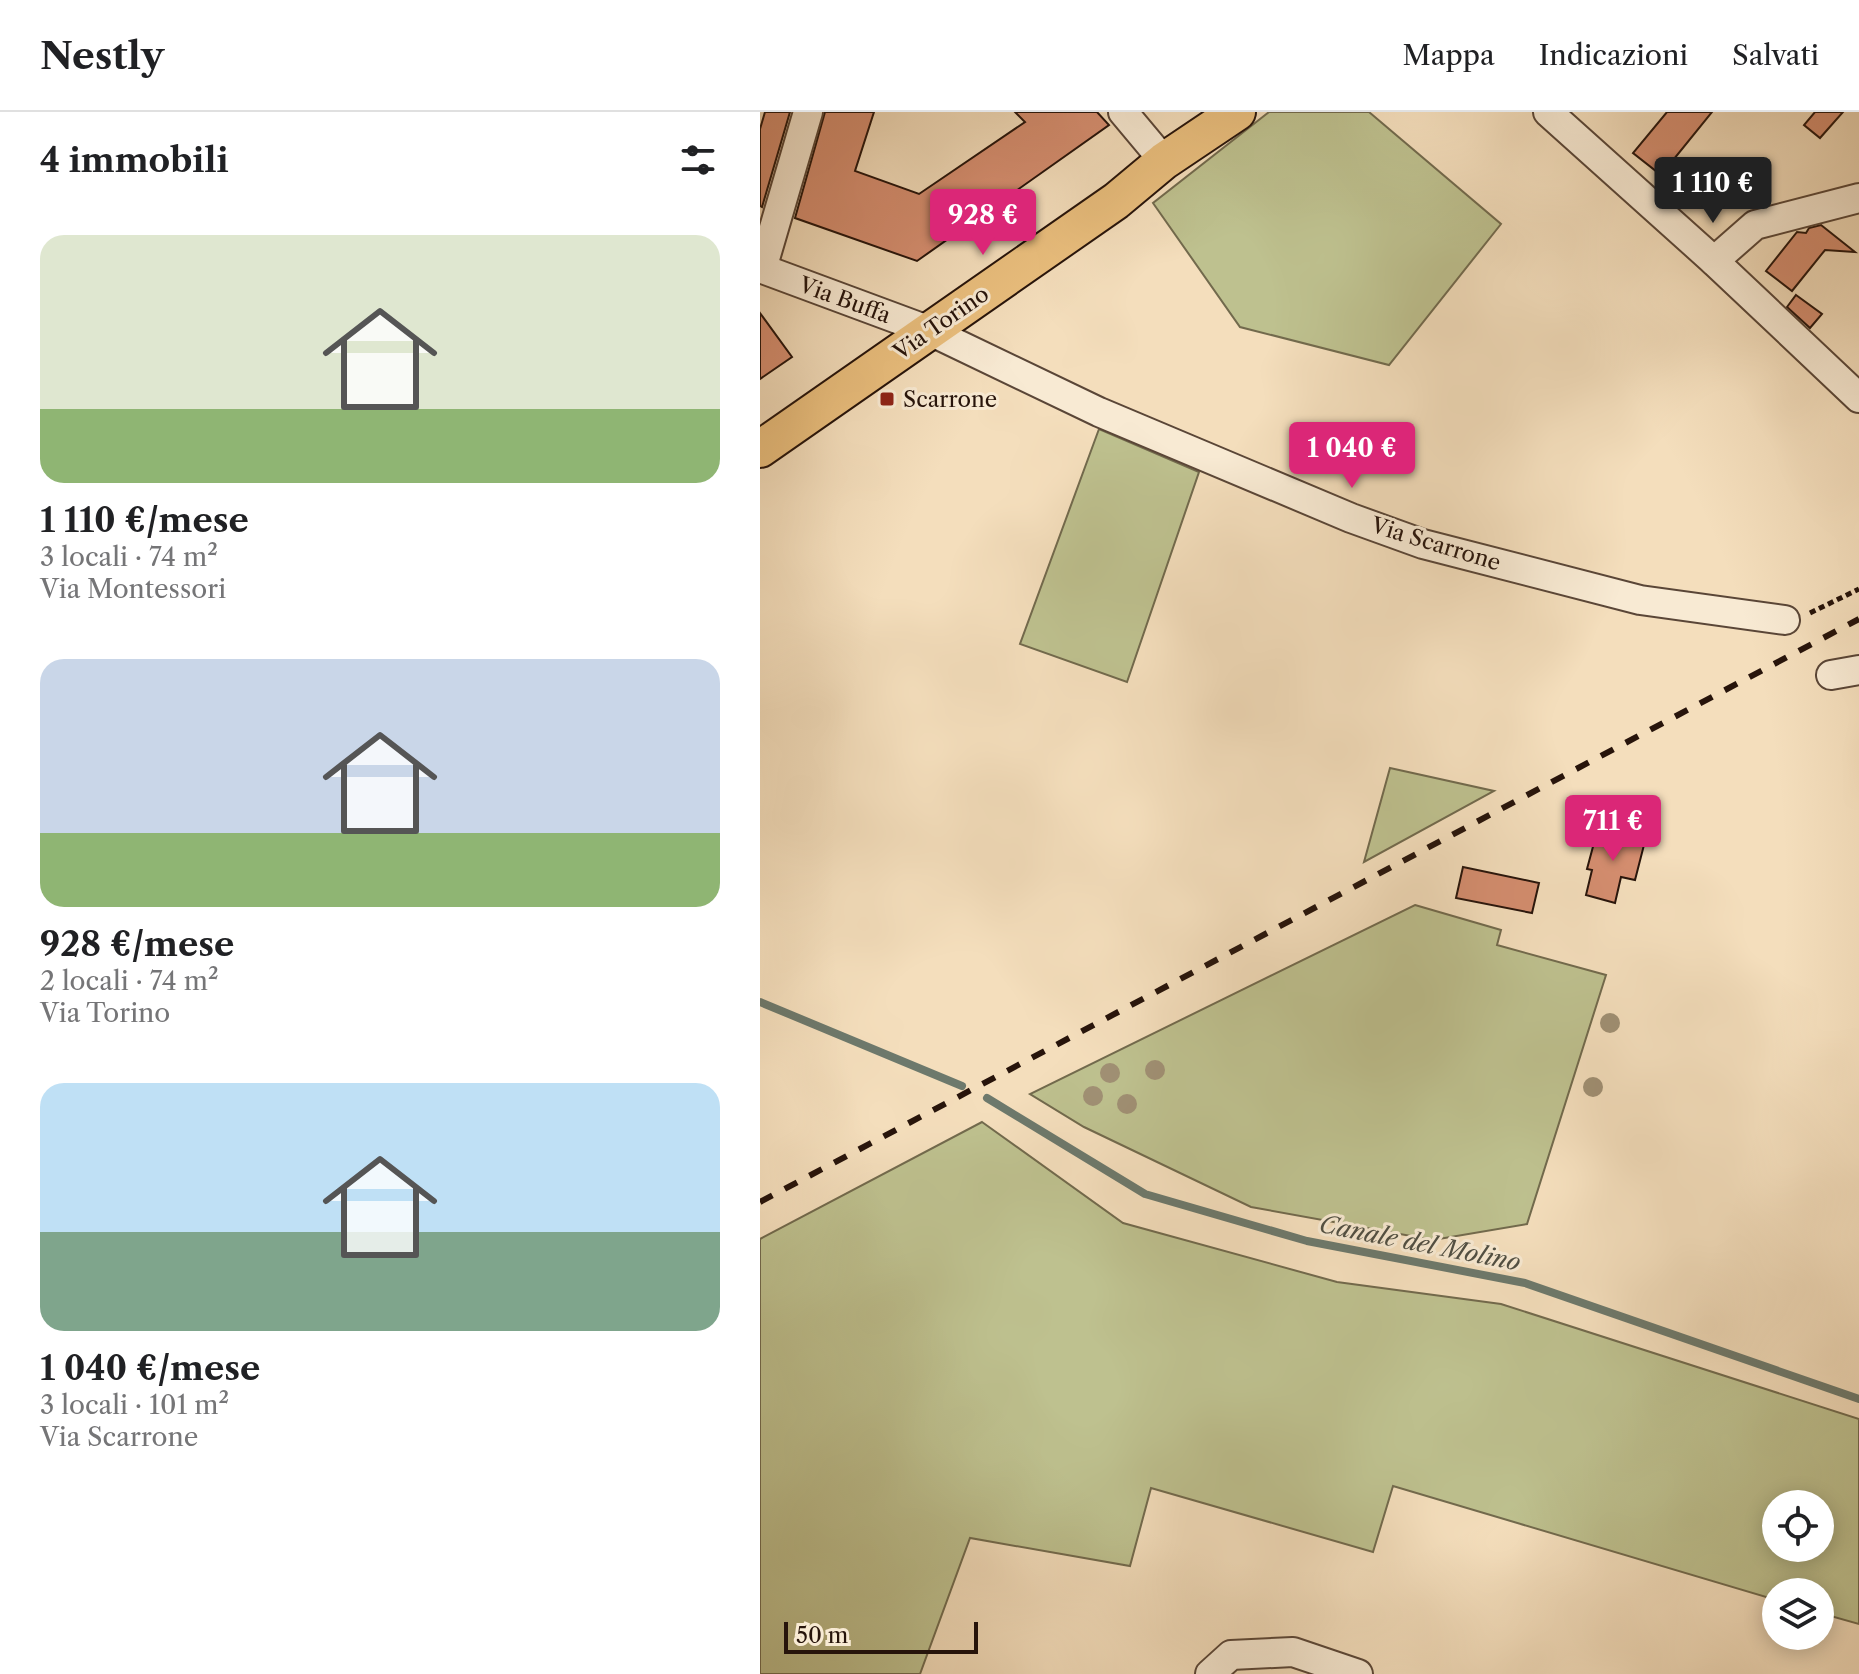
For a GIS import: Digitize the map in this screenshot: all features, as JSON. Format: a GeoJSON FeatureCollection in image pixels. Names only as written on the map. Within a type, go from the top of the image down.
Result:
{"type":"FeatureCollection","features":[{"type":"Feature","properties":{"kind":"main road","name":"Via Torino"},"geometry":{"type":"LineString","coordinates":[[760,449],[1116,201],[1164,161],[1237,112]]}},
{"type":"Feature","properties":{"kind":"street"},"geometry":{"type":"LineString","coordinates":[[761,269],[808,112]]}},
{"type":"Feature","properties":{"kind":"street"},"geometry":{"type":"LineString","coordinates":[[1123,112],[1164,161]]}},
{"type":"Feature","properties":{"kind":"street"},"geometry":{"type":"LineString","coordinates":[[1548,112],[1714,261],[1850,389]]}},
{"type":"Feature","properties":{"kind":"street"},"geometry":{"type":"LineString","coordinates":[[1714,261],[1755,225],[1859,198]]}},
{"type":"Feature","properties":{"kind":"street","name":"Via Buffa"},"geometry":{"type":"LineString","coordinates":[[761,269],[930,331]]}},
{"type":"Feature","properties":{"kind":"street","name":"Via Scarrone"},"geometry":{"type":"LineString","coordinates":[[930,331],[1099,412],[1351,518],[1423,544],[1640,600],[1785,620]]}},
{"type":"Feature","properties":{"kind":"street"},"geometry":{"type":"LineString","coordinates":[[1831,675],[1859,670]]}},
{"type":"Feature","properties":{"kind":"street"},"geometry":{"type":"LineString","coordinates":[[1210,1674],[1231,1655],[1293,1652],[1358,1674]]}},
{"type":"Feature","properties":{"kind":"path"},"geometry":{"type":"LineString","coordinates":[[1785,620],[1801,617],[1859,589]]}},
{"type":"Feature","properties":{"kind":"green space"},"geometry":{"type":"Polygon","coordinates":[[[1269,112],[1369,112],[1501,224],[1389,365],[1240,327],[1153,203],[1269,112]]]}},
{"type":"Feature","properties":{"kind":"green space"},"geometry":{"type":"Polygon","coordinates":[[[1099,429],[1199,472],[1127,682],[1020,644],[1099,429]]]}},
{"type":"Feature","properties":{"kind":"green space"},"geometry":{"type":"Polygon","coordinates":[[[1390,768],[1494,791],[1364,862],[1390,768]]]}},
{"type":"Feature","properties":{"kind":"green space"},"geometry":{"type":"Polygon","coordinates":[[[1415,905],[1501,930],[1497,945],[1606,975],[1527,1224],[1433,1240],[1251,1207],[1084,1127],[1030,1094],[1415,905]]]}},
{"type":"Feature","properties":{"kind":"green space"},"geometry":{"type":"Polygon","coordinates":[[[982,1122],[1123,1223],[1337,1282],[1501,1304],[1859,1419],[1859,1624],[1834,1617],[1834,1578],[1762,1578],[1762,1596],[1393,1486],[1373,1552],[1151,1488],[1130,1566],[970,1538],[920,1674],[760,1674],[760,1239],[982,1122]]]}},
{"type":"Feature","properties":{"kind":"building"},"geometry":{"type":"Polygon","coordinates":[[[765,112],[790,112],[762,207],[760,129],[765,112]]]}},
{"type":"Feature","properties":{"kind":"building"},"geometry":{"type":"Polygon","coordinates":[[[825,112],[874,112],[855,171],[919,194],[1025,122],[1015,112],[1097,112],[1109,125],[917,261],[795,218],[825,112]]]}},
{"type":"Feature","properties":{"kind":"building"},"geometry":{"type":"Polygon","coordinates":[[[1667,112],[1712,112],[1661,175],[1633,153],[1667,112]]]}},
{"type":"Feature","properties":{"kind":"building"},"geometry":{"type":"Polygon","coordinates":[[[1815,112],[1843,112],[1820,138],[1804,125],[1815,112]]]}},
{"type":"Feature","properties":{"kind":"building"},"geometry":{"type":"Polygon","coordinates":[[[1821,225],[1855,252],[1825,250],[1792,291],[1766,271],[1797,232],[1806,233],[1809,228],[1821,225]]]}},
{"type":"Feature","properties":{"kind":"building"},"geometry":{"type":"Polygon","coordinates":[[[1796,295],[1822,314],[1810,328],[1787,307],[1796,295]]]}},
{"type":"Feature","properties":{"kind":"building"},"geometry":{"type":"Polygon","coordinates":[[[760,313],[792,357],[760,379],[760,313]]]}},
{"type":"Feature","properties":{"kind":"building"},"geometry":{"type":"Polygon","coordinates":[[[1598,828],[1645,841],[1635,880],[1621,877],[1615,903],[1586,895],[1592,870],[1587,869],[1598,828]]]}},
{"type":"Feature","properties":{"kind":"building"},"geometry":{"type":"Polygon","coordinates":[[[1463,867],[1539,883],[1532,913],[1456,898],[1463,867]]]}},
{"type":"Feature","properties":{"kind":"waterway","name":"Canale del Molino"},"geometry":{"type":"LineString","coordinates":[[760,1002],[962,1086]]}},
{"type":"Feature","properties":{"kind":"waterway","name":"Canale del Molino"},"geometry":{"type":"LineString","coordinates":[[987,1098],[1145,1194],[1307,1241],[1525,1283],[1859,1399]]}},
{"type":"Feature","properties":{"kind":"railway"},"geometry":{"type":"LineString","coordinates":[[760,1202],[1859,619]]}},
{"type":"Feature","properties":{"kind":"place","name":"Scarrone"},"geometry":{"type":"Point","coordinates":[887,399]}}]}
